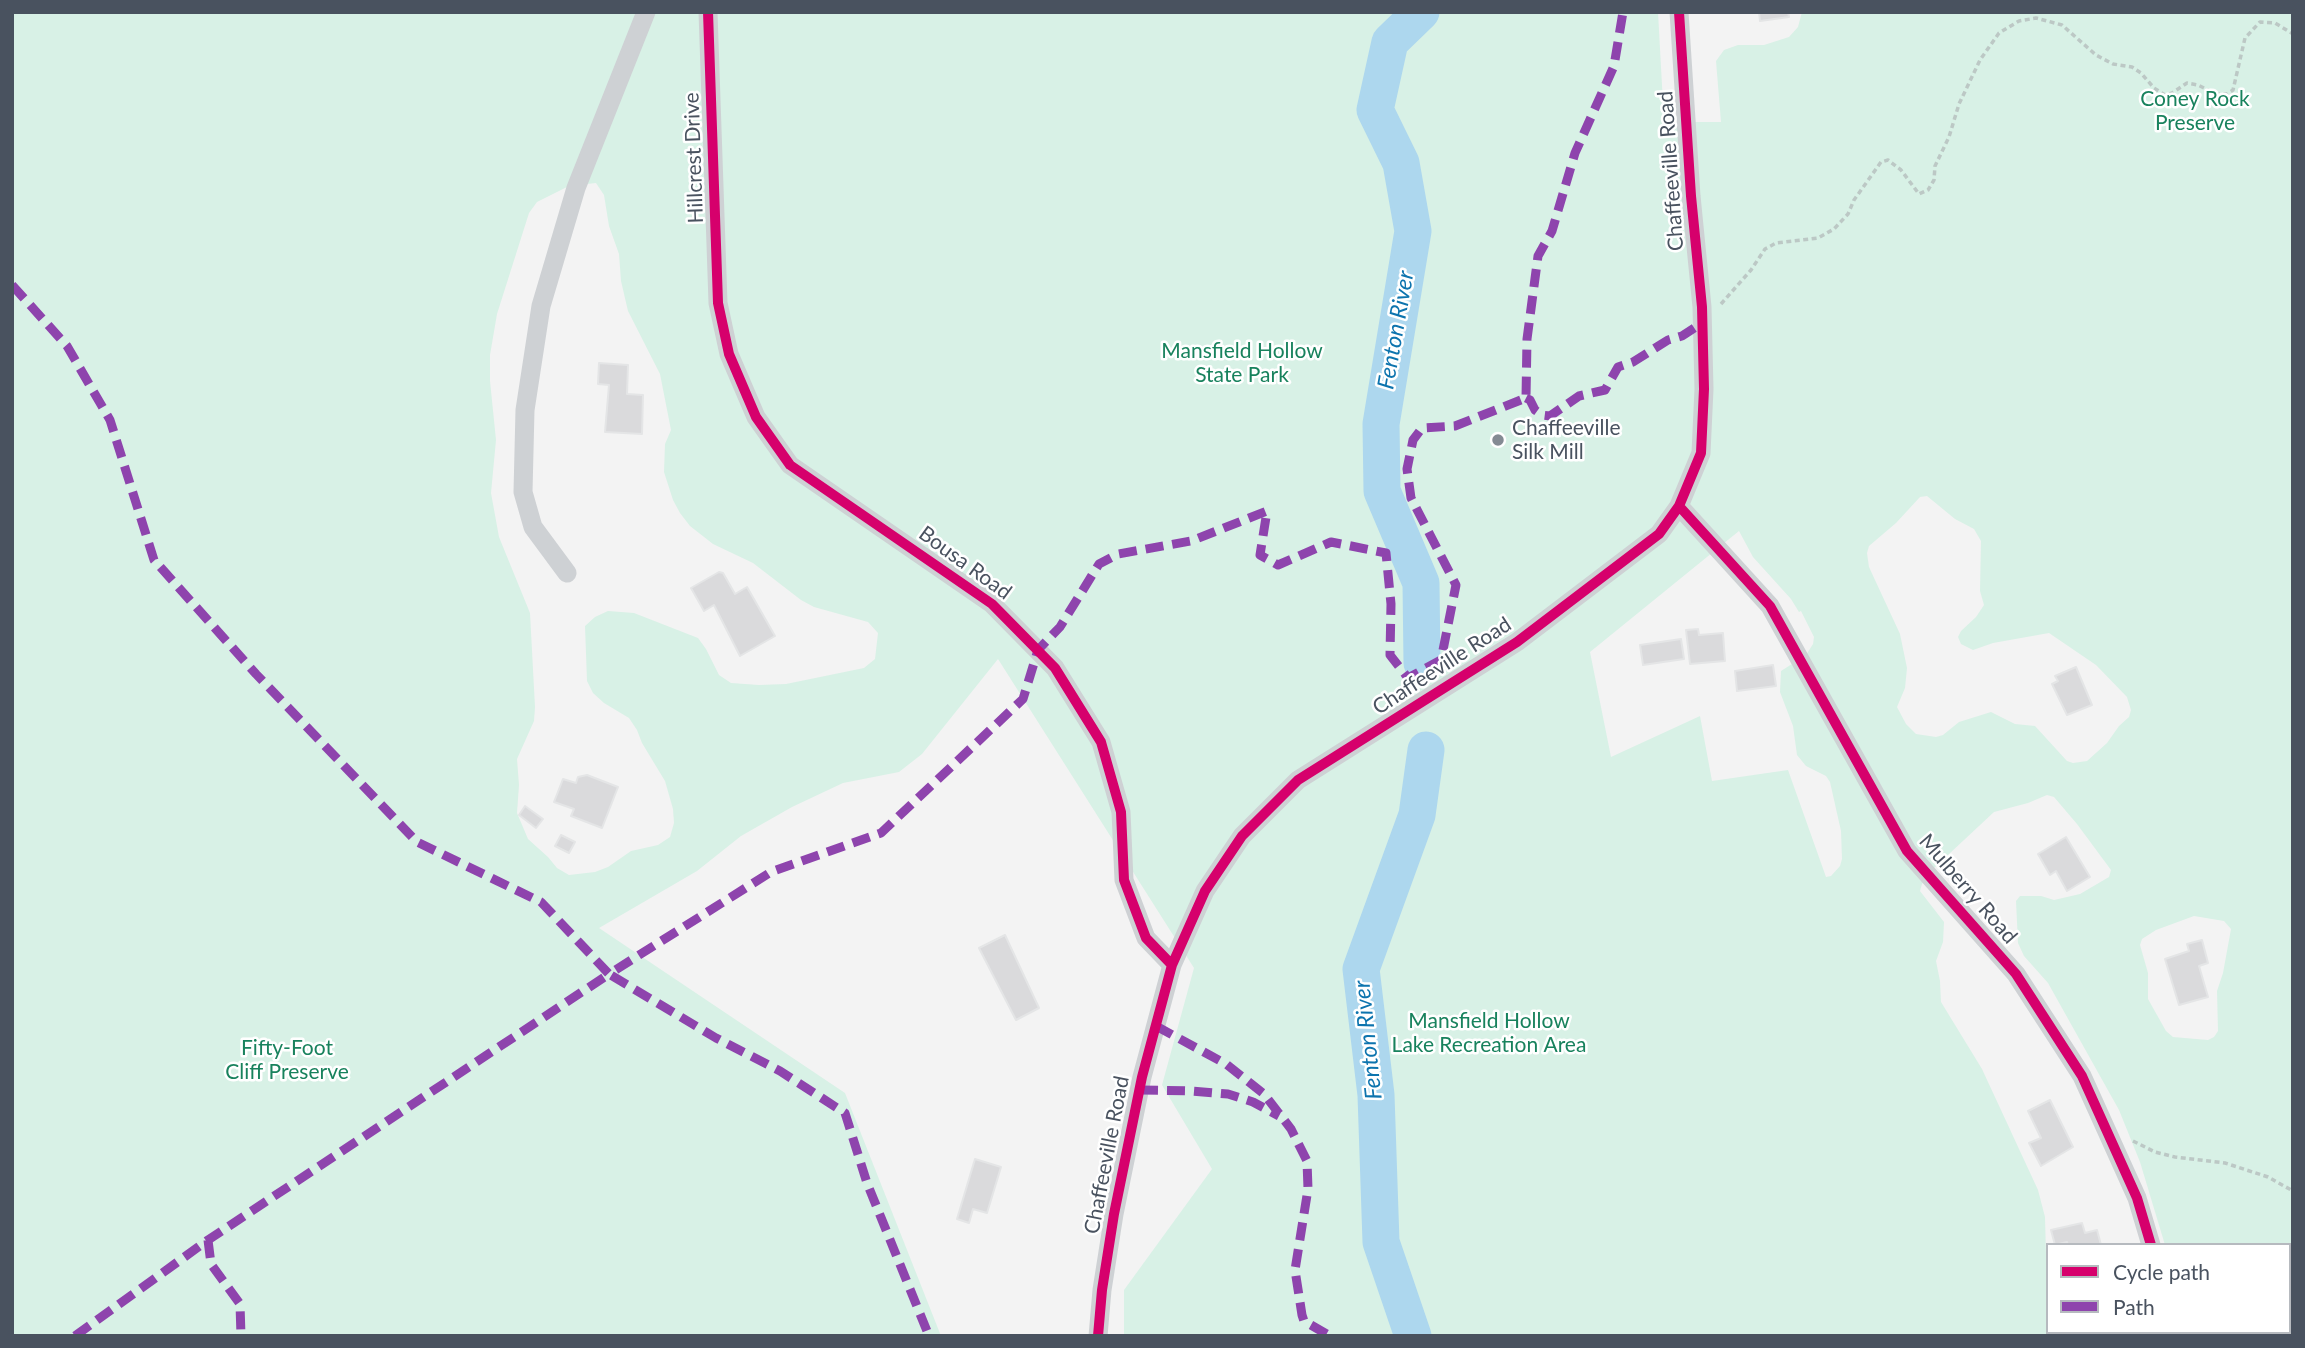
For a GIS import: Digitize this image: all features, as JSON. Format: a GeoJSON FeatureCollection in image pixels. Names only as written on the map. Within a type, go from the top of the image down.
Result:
{"type":"FeatureCollection","features":[{"type":"Feature","properties":{"kind":"street"},"geometry":{"type":"LineString","coordinates":[[567,573],[533,527],[523,492],[525,410],[541,306],[576,188],[646,12]]}},
{"type":"Feature","properties":{"kind":"street","name":"Hillcrest Drive"},"geometry":{"type":"LineString","coordinates":[[708,12],[718,303]]}},
{"type":"Feature","properties":{"kind":"street","name":"Chaffeeville Road"},"geometry":{"type":"LineString","coordinates":[[1098,1336],[1114,1214],[1142,1077],[1172,965],[1205,891],[1241,836],[1298,780],[1517,642],[1659,534],[1679,506],[1701,453],[1704,389],[1702,323],[1679,12]]}},
{"type":"Feature","properties":{"kind":"street","name":"Bousa Road"},"geometry":{"type":"LineString","coordinates":[[718,303],[729,354],[756,417],[790,465],[992,604],[1055,668],[1101,742],[1121,812],[1124,880],[1146,938],[1172,965]]}},
{"type":"Feature","properties":{"kind":"street","name":"Mulberry Road"},"geometry":{"type":"LineString","coordinates":[[1679,506],[1770,606],[1907,851],[2016,974],[2082,1076],[2137,1198],[2150,1243]]}},
{"type":"Feature","properties":{"kind":"path"},"geometry":{"type":"LineString","coordinates":[[1702,323],[1751,270],[1765,248],[1776,243],[1818,238],[1833,229],[1848,214],[1854,200],[1881,162],[1888,160],[1901,170],[1919,194],[1928,190],[1934,180],[1935,166],[1949,137],[1959,104],[1980,60],[1999,33],[2019,21],[2036,18],[2062,25],[2096,55],[2113,65],[2132,67],[2154,88],[2165,94],[2172,93],[2187,83],[2216,94],[2227,94],[2233,90],[2245,37],[2260,22],[2275,23],[2293,34]]}},
{"type":"Feature","properties":{"kind":"path"},"geometry":{"type":"LineString","coordinates":[[2104,1125],[2124,1129],[2135,1143],[2155,1152],[2192,1161],[2225,1163],[2268,1177],[2293,1191]]}},
{"type":"Feature","properties":{"kind":"green space"},"geometry":{"type":"Polygon","coordinates":[[[12,12],[1658,12],[1664,122],[1721,122],[1716,61],[1724,50],[1738,45],[1764,45],[1789,37],[1798,27],[1802,12],[2293,12],[2293,1300],[2291,1301],[2291,1243],[2164,1243],[2140,1162],[2119,1110],[2048,983],[2024,956],[2018,943],[2016,901],[2020,896],[2041,896],[2054,900],[2080,894],[2109,877],[2111,870],[2054,797],[2047,795],[1994,812],[1934,868],[1920,891],[1944,922],[1943,942],[1936,961],[1941,1002],[1982,1069],[2038,1190],[2045,1217],[2046,1334],[2121,1336],[1124,1336],[1124,1290],[1212,1169],[1162,1085],[1194,968],[998,659],[922,754],[899,772],[843,783],[792,807],[741,836],[697,871],[599,928],[845,1093],[941,1336],[12,1336],[12,12]],[[596,183],[569,186],[537,202],[529,213],[497,314],[490,355],[496,440],[491,493],[499,537],[530,613],[535,707],[534,721],[517,759],[517,813],[528,839],[557,868],[569,875],[595,872],[608,867],[631,851],[658,845],[670,837],[674,823],[665,781],[637,730],[629,718],[593,693],[587,681],[585,626],[595,617],[608,611],[634,613],[698,638],[719,675],[731,683],[759,685],[786,684],[864,668],[875,659],[878,633],[868,622],[814,607],[801,600],[753,563],[713,544],[690,526],[680,513],[664,472],[665,444],[671,430],[660,374],[628,311],[621,281],[619,254],[609,226],[604,195],[596,183]],[[1927,496],[1920,497],[1896,523],[1869,546],[1867,553],[1869,567],[1900,634],[1907,668],[1905,688],[1897,707],[1906,724],[1916,734],[1936,737],[1943,735],[1959,722],[1991,712],[2015,724],[2035,726],[2067,761],[2087,761],[2129,717],[2131,710],[2127,697],[2096,665],[2049,633],[1993,643],[1973,650],[1961,644],[1958,637],[1961,631],[1984,605],[1980,591],[1981,541],[1974,529],[1955,519],[1927,496]],[[1739,531],[1590,652],[1611,757],[1700,716],[1712,781],[1788,770],[1826,877],[1831,876],[1840,866],[1842,859],[1841,831],[1830,782],[1826,776],[1806,766],[1797,755],[1793,726],[1780,692],[1781,671],[1806,655],[1814,637],[1801,611],[1799,612],[1791,599],[1753,557],[1739,531]],[[2194,916],[2156,930],[2142,939],[2140,945],[2148,973],[2148,999],[2166,1031],[2173,1037],[2208,1040],[2218,1031],[2217,991],[2231,929],[2224,921],[2194,916]]]}},
{"type":"Feature","properties":{"kind":"building"},"geometry":{"type":"Polygon","coordinates":[[[1759,12],[1788,12],[1789,17],[1760,21],[1759,12]]]}},
{"type":"Feature","properties":{"kind":"building"},"geometry":{"type":"Polygon","coordinates":[[[599,363],[628,365],[627,394],[643,395],[642,434],[605,432],[609,385],[598,384],[599,363]]]}},
{"type":"Feature","properties":{"kind":"building"},"geometry":{"type":"Polygon","coordinates":[[[719,572],[723,573],[735,594],[747,587],[775,636],[740,656],[714,605],[704,611],[691,588],[719,572]]]}},
{"type":"Feature","properties":{"kind":"building"},"geometry":{"type":"Polygon","coordinates":[[[1698,629],[1699,635],[1723,633],[1725,661],[1690,664],[1686,630],[1698,629]]]}},
{"type":"Feature","properties":{"kind":"building"},"geometry":{"type":"Polygon","coordinates":[[[1681,639],[1684,659],[1643,665],[1640,645],[1681,639]]]}},
{"type":"Feature","properties":{"kind":"building"},"geometry":{"type":"Polygon","coordinates":[[[1773,665],[1776,686],[1737,691],[1735,671],[1773,665]]]}},
{"type":"Feature","properties":{"kind":"building"},"geometry":{"type":"Polygon","coordinates":[[[2076,667],[2092,705],[2067,715],[2052,684],[2058,681],[2055,676],[2076,667]]]}},
{"type":"Feature","properties":{"kind":"building"},"geometry":{"type":"Polygon","coordinates":[[[587,775],[618,787],[602,828],[571,816],[574,809],[554,802],[563,779],[576,783],[578,777],[587,775]]]}},
{"type":"Feature","properties":{"kind":"building"},"geometry":{"type":"Polygon","coordinates":[[[525,806],[543,819],[536,828],[519,815],[525,806]]]}},
{"type":"Feature","properties":{"kind":"building"},"geometry":{"type":"Polygon","coordinates":[[[561,835],[575,842],[569,853],[555,846],[561,835]]]}},
{"type":"Feature","properties":{"kind":"building"},"geometry":{"type":"Polygon","coordinates":[[[2066,837],[2090,877],[2067,891],[2056,871],[2050,875],[2038,854],[2066,837]]]}},
{"type":"Feature","properties":{"kind":"building"},"geometry":{"type":"Polygon","coordinates":[[[1005,935],[1039,1008],[1016,1020],[979,948],[1005,935]]]}},
{"type":"Feature","properties":{"kind":"building"},"geometry":{"type":"Polygon","coordinates":[[[2202,940],[2208,963],[2199,966],[2208,997],[2179,1005],[2165,959],[2189,951],[2187,944],[2202,940]]]}},
{"type":"Feature","properties":{"kind":"building"},"geometry":{"type":"Polygon","coordinates":[[[2050,1100],[2073,1147],[2041,1166],[2029,1143],[2041,1138],[2028,1111],[2050,1100]]]}},
{"type":"Feature","properties":{"kind":"building"},"geometry":{"type":"Polygon","coordinates":[[[975,1159],[1001,1167],[987,1213],[973,1209],[969,1223],[957,1219],[975,1159]]]}},
{"type":"Feature","properties":{"kind":"building"},"geometry":{"type":"Polygon","coordinates":[[[2082,1223],[2085,1233],[2097,1230],[2100,1243],[2054,1243],[2051,1230],[2082,1223]]]}},
{"type":"Feature","properties":{"kind":"waterway","name":"Fenton River"},"geometry":{"type":"LineString","coordinates":[[1421,12],[1390,42],[1375,110],[1401,163],[1413,231],[1381,424],[1382,491],[1421,583],[1422,663]]}},
{"type":"Feature","properties":{"kind":"waterway","name":"Fenton River"},"geometry":{"type":"LineString","coordinates":[[1413,1336],[1381,1242],[1376,1095],[1361,969],[1417,815],[1426,750]]}},
{"type":"Feature","properties":{"kind":"marked path"},"geometry":{"type":"LineString","coordinates":[[12,285],[67,346],[110,420],[154,560],[256,674],[417,842],[541,902],[609,974],[771,872],[881,833],[1023,699],[1038,650],[1060,627],[1099,564],[1118,554],[1191,541],[1267,511],[1260,555],[1278,565],[1331,542],[1386,553],[1391,604],[1390,655],[1408,678],[1441,660],[1456,585],[1411,498],[1407,469],[1413,440],[1422,428],[1455,426],[1526,398],[1527,339],[1538,256],[1552,231],[1575,153],[1614,66],[1623,12]]}},
{"type":"Feature","properties":{"kind":"marked path"},"geometry":{"type":"LineString","coordinates":[[1526,398],[1535,410],[1550,416],[1579,396],[1605,390],[1618,367],[1633,362],[1702,323]]}},
{"type":"Feature","properties":{"kind":"marked path"},"geometry":{"type":"LineString","coordinates":[[75,1336],[208,1240],[609,974],[716,1038],[780,1071],[845,1113],[867,1183],[929,1336]]}},
{"type":"Feature","properties":{"kind":"marked path"},"geometry":{"type":"LineString","coordinates":[[1156,1026],[1226,1064],[1264,1094],[1291,1129],[1307,1161],[1308,1189],[1295,1270],[1302,1315],[1304,1321],[1330,1336]]}},
{"type":"Feature","properties":{"kind":"marked path"},"geometry":{"type":"LineString","coordinates":[[1140,1090],[1228,1094],[1253,1102],[1279,1116]]}},
{"type":"Feature","properties":{"kind":"marked path"},"geometry":{"type":"LineString","coordinates":[[208,1240],[211,1264],[240,1304],[241,1336]]}},
{"type":"Feature","properties":{"kind":"cycle path"},"geometry":{"type":"LineString","coordinates":[[708,12],[718,303],[729,354],[756,417],[790,465],[992,604],[1055,668],[1101,742],[1121,812],[1124,880],[1146,938],[1172,965]]}},
{"type":"Feature","properties":{"kind":"cycle path"},"geometry":{"type":"LineString","coordinates":[[1098,1336],[1114,1214],[1142,1077],[1172,965],[1205,891],[1242,836],[1298,780],[1517,642],[1659,534],[1679,506],[1701,453],[1704,389],[1702,307],[1691,196],[1679,12]]}},
{"type":"Feature","properties":{"kind":"cycle path"},"geometry":{"type":"LineString","coordinates":[[1679,506],[1770,606],[1907,851],[2016,974],[2082,1076],[2137,1198],[2150,1243]]}},
{"type":"Feature","properties":{"kind":"place","name":"Chaffeeville Silk Mill"},"geometry":{"type":"Point","coordinates":[1498,440]}},
{"type":"Feature","properties":{"kind":"park label","name":"Coney Rock Preserve"},"geometry":{"type":"Point","coordinates":[2195,111]}},
{"type":"Feature","properties":{"kind":"park label","name":"Mansfield Hollow State Park"},"geometry":{"type":"Point","coordinates":[1242,363]}},
{"type":"Feature","properties":{"kind":"park label","name":"Mansfield Hollow Lake Recreation Area"},"geometry":{"type":"Point","coordinates":[1489,1033]}},
{"type":"Feature","properties":{"kind":"park label","name":"Fifty-Foot Cliff Preserve"},"geometry":{"type":"Point","coordinates":[287,1060]}}]}
